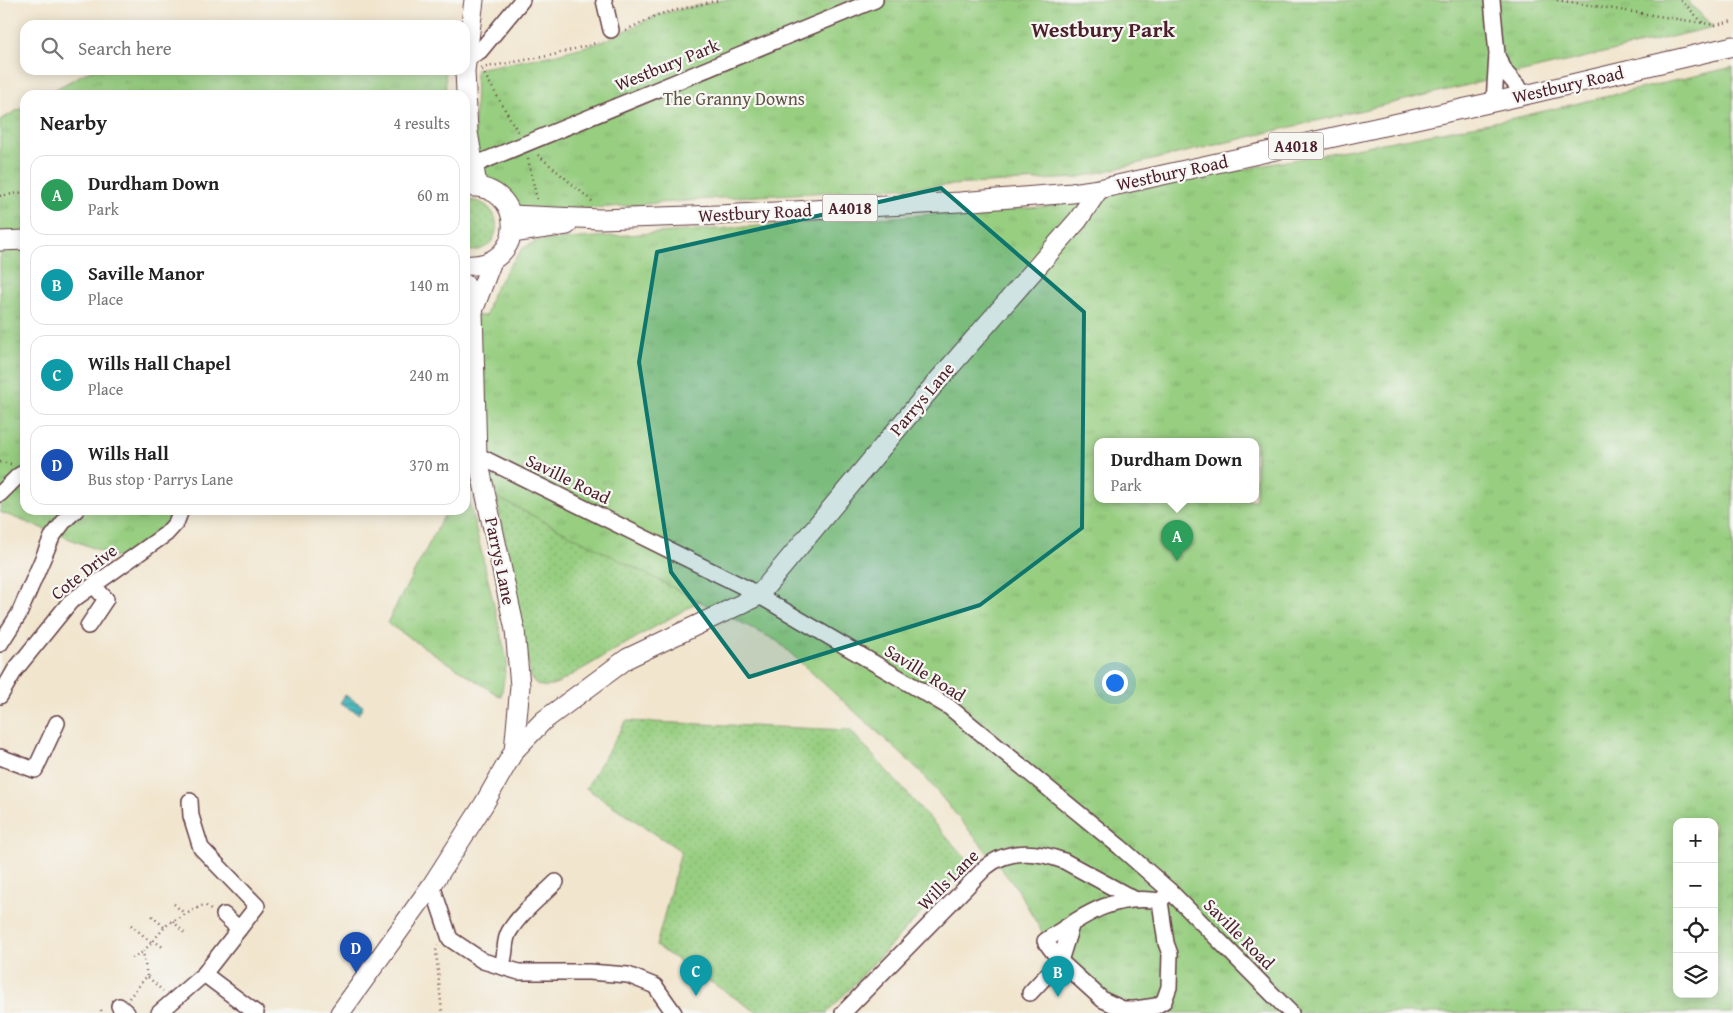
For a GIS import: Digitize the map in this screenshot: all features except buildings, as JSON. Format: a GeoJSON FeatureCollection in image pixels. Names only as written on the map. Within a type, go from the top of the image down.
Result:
{"type":"FeatureCollection","features":[{"type":"Feature","properties":{"kind":"main road"},"geometry":{"type":"LineString","coordinates":[[470,32],[474,0]]}},
{"type":"Feature","properties":{"kind":"main road","name":"Westbury Road"},"geometry":{"type":"LineString","coordinates":[[512,224],[719,215],[1072,193],[1099,189],[1494,102],[1733,46]]}},
{"type":"Feature","properties":{"kind":"main road"},"geometry":{"type":"LineString","coordinates":[[466,75],[467,90]]}},
{"type":"Feature","properties":{"kind":"main road"},"geometry":{"type":"LineString","coordinates":[[470,265],[483,265],[502,254],[508,244],[512,224],[507,204],[499,195],[488,189],[471,186]]}},
{"type":"Feature","properties":{"kind":"main road","name":"Parrys Lane"},"geometry":{"type":"LineString","coordinates":[[340,1013],[432,885],[484,804],[514,751],[543,721],[628,658],[752,592],[770,580],[934,385],[1078,220],[1099,189]]}},
{"type":"Feature","properties":{"kind":"main road"},"geometry":{"type":"LineString","coordinates":[[1072,193],[1078,220]]}},
{"type":"Feature","properties":{"kind":"main road","name":"Westbury Road"},"geometry":{"type":"LineString","coordinates":[[512,224],[541,216],[600,219]]}},
{"type":"Feature","properties":{"kind":"main road"},"geometry":{"type":"LineString","coordinates":[[0,241],[20,240]]}},
{"type":"Feature","properties":{"kind":"main road","name":"Parrys Lane"},"geometry":{"type":"LineString","coordinates":[[473,312],[492,261]]}},
{"type":"Feature","properties":{"kind":"main road","name":"Parrys Lane"},"geometry":{"type":"LineString","coordinates":[[470,302],[473,312],[471,455],[514,630],[520,686],[514,751]]}},
{"type":"Feature","properties":{"kind":"street"},"geometry":{"type":"LineString","coordinates":[[470,61],[522,0]]}},
{"type":"Feature","properties":{"kind":"street"},"geometry":{"type":"LineString","coordinates":[[604,0],[613,34]]}},
{"type":"Feature","properties":{"kind":"street","name":"Westbury Park"},"geometry":{"type":"LineString","coordinates":[[470,164],[497,155],[875,0]]}},
{"type":"Feature","properties":{"kind":"street"},"geometry":{"type":"LineString","coordinates":[[1492,0],[1497,54],[1494,102]]}},
{"type":"Feature","properties":{"kind":"street"},"geometry":{"type":"LineString","coordinates":[[1497,54],[1506,73],[1525,95]]}},
{"type":"Feature","properties":{"kind":"street","name":"Saville Road"},"geometry":{"type":"LineString","coordinates":[[471,455],[752,592],[949,707],[1120,847],[1165,896],[1291,1013]]}},
{"type":"Feature","properties":{"kind":"street"},"geometry":{"type":"LineString","coordinates":[[0,494],[20,475]]}},
{"type":"Feature","properties":{"kind":"street"},"geometry":{"type":"LineString","coordinates":[[0,644],[19,614],[52,537],[70,515]]}},
{"type":"Feature","properties":{"kind":"street","name":"Cote Drive"},"geometry":{"type":"LineString","coordinates":[[0,696],[15,670],[70,602],[166,534],[176,523],[180,515]]}},
{"type":"Feature","properties":{"kind":"street"},"geometry":{"type":"LineString","coordinates":[[88,626],[106,598],[94,586]]}},
{"type":"Feature","properties":{"kind":"street"},"geometry":{"type":"LineString","coordinates":[[0,757],[35,770],[57,723]]}},
{"type":"Feature","properties":{"kind":"street"},"geometry":{"type":"LineString","coordinates":[[160,1013],[204,974],[257,906],[201,848],[191,816],[190,801]]}},
{"type":"Feature","properties":{"kind":"street","name":"Wills Lane"},"geometry":{"type":"LineString","coordinates":[[843,1013],[996,859],[1027,853],[1052,856],[1064,860],[1134,899]]}},
{"type":"Feature","properties":{"kind":"street"},"geometry":{"type":"LineString","coordinates":[[501,966],[505,960],[508,933],[520,918],[556,882]]}},
{"type":"Feature","properties":{"kind":"street"},"geometry":{"type":"LineString","coordinates":[[432,885],[450,939],[483,961],[520,972],[589,972],[628,975],[655,986],[674,1013]]}},
{"type":"Feature","properties":{"kind":"street"},"geometry":{"type":"LineString","coordinates":[[1165,896],[1166,943],[1170,954],[1169,987],[1164,1001],[1149,1010],[1121,1011],[1103,1000],[1060,961],[1045,941],[1072,923],[1100,908],[1118,901],[1134,899],[1165,896]]}},
{"type":"Feature","properties":{"kind":"street"},"geometry":{"type":"LineString","coordinates":[[224,915],[239,928]]}},
{"type":"Feature","properties":{"kind":"street"},"geometry":{"type":"LineString","coordinates":[[1030,993],[1060,961],[1072,923]]}},
{"type":"Feature","properties":{"kind":"street"},"geometry":{"type":"LineString","coordinates":[[204,974],[256,1013]]}},
{"type":"Feature","properties":{"kind":"path"},"geometry":{"type":"LineString","coordinates":[[470,65],[553,55],[613,34],[660,14],[719,0]]}},
{"type":"Feature","properties":{"kind":"path"},"geometry":{"type":"LineString","coordinates":[[1557,0],[1704,24],[1715,25],[1733,21]]}},
{"type":"Feature","properties":{"kind":"path"},"geometry":{"type":"LineString","coordinates":[[1681,0],[1704,24]]}},
{"type":"Feature","properties":{"kind":"path"},"geometry":{"type":"LineString","coordinates":[[524,143],[541,216]]}},
{"type":"Feature","properties":{"kind":"path"},"geometry":{"type":"LineString","coordinates":[[0,196],[20,193]]}},
{"type":"Feature","properties":{"kind":"path"},"geometry":{"type":"LineString","coordinates":[[174,904],[184,914]]}},
{"type":"Feature","properties":{"kind":"path"},"geometry":{"type":"LineString","coordinates":[[132,958],[143,952],[164,927],[184,914],[205,905],[221,919],[224,915]]}},
{"type":"Feature","properties":{"kind":"path"},"geometry":{"type":"LineString","coordinates":[[152,916],[164,927]]}},
{"type":"Feature","properties":{"kind":"path"},"geometry":{"type":"LineString","coordinates":[[173,920],[186,934]]}},
{"type":"Feature","properties":{"kind":"path"},"geometry":{"type":"LineString","coordinates":[[131,924],[164,948]]}},
{"type":"Feature","properties":{"kind":"path"},"geometry":{"type":"LineString","coordinates":[[442,1013],[436,952],[438,945],[450,939]]}},
{"type":"Feature","properties":{"kind":"path"},"geometry":{"type":"LineString","coordinates":[[143,952],[147,976],[173,1001]]}},
{"type":"Feature","properties":{"kind":"path"},"geometry":{"type":"LineString","coordinates":[[123,1009],[123,1000],[126,1002],[147,976]]}},
{"type":"Feature","properties":{"kind":"highlighted area"},"geometry":{"type":"Polygon","coordinates":[[[941,188],[1084,312],[1082,528],[980,605],[749,677],[671,572],[639,362],[657,252],[941,188]]]}},
{"type":"Feature","properties":{"kind":"green space","name":"The Granny Downs"},"geometry":{"type":"Polygon","coordinates":[[[722,0],[1687,0],[1713,27],[1076,178],[721,198],[523,214],[474,171],[476,69],[553,55],[602,42],[660,14],[722,0]]]}},
{"type":"Feature","properties":{"kind":"green space"},"geometry":{"type":"Polygon","coordinates":[[[1733,67],[1733,1013],[1124,1013],[1046,939],[1016,887],[920,771],[777,641],[470,484],[470,315],[486,316],[492,294],[508,268],[523,248],[537,241],[1042,207],[1510,119],[1733,67]]]}},
{"type":"Feature","properties":{"kind":"green space"},"geometry":{"type":"Polygon","coordinates":[[[82,75],[445,75],[446,90],[53,90],[82,75]]]}},
{"type":"Feature","properties":{"kind":"green space"},"geometry":{"type":"Polygon","coordinates":[[[20,109],[20,515],[172,515],[158,533],[119,558],[0,512],[0,120],[20,109]]]}},
{"type":"Feature","properties":{"kind":"green space"},"geometry":{"type":"Polygon","coordinates":[[[470,200],[484,204],[492,211],[496,221],[493,239],[486,246],[477,250],[470,250],[470,200]]]}},
{"type":"Feature","properties":{"kind":"green space"},"geometry":{"type":"Polygon","coordinates":[[[499,486],[703,599],[558,683],[547,687],[537,685],[531,678],[497,501],[499,486]]]}},
{"type":"Feature","properties":{"kind":"green space"},"geometry":{"type":"Polygon","coordinates":[[[470,504],[507,660],[501,697],[387,623],[444,515],[470,515],[470,504]]]}},
{"type":"Feature","properties":{"kind":"green space"},"geometry":{"type":"Polygon","coordinates":[[[626,721],[850,730],[969,862],[827,1013],[758,1013],[656,946],[681,851],[586,788],[626,721]]]}},
{"type":"Feature","properties":{"kind":"water"},"geometry":{"type":"Polygon","coordinates":[[[345,695],[363,706],[359,714],[340,704],[345,695]]]}},
{"type":"Feature","properties":{"kind":"place","name":"Durdham Down"},"geometry":{"type":"Point","coordinates":[1177,561]}},
{"type":"Feature","properties":{"kind":"place","name":"Wills Hall"},"geometry":{"type":"Point","coordinates":[356,973]}},
{"type":"Feature","properties":{"kind":"place","name":"Wills Hall Chapel"},"geometry":{"type":"Point","coordinates":[696,996]}},
{"type":"Feature","properties":{"kind":"place","name":"Saville Manor"},"geometry":{"type":"Point","coordinates":[1058,997]}},
{"type":"Feature","properties":{"kind":"district","name":"Westbury Park"},"geometry":{"type":"Point","coordinates":[1103,29]}}]}
